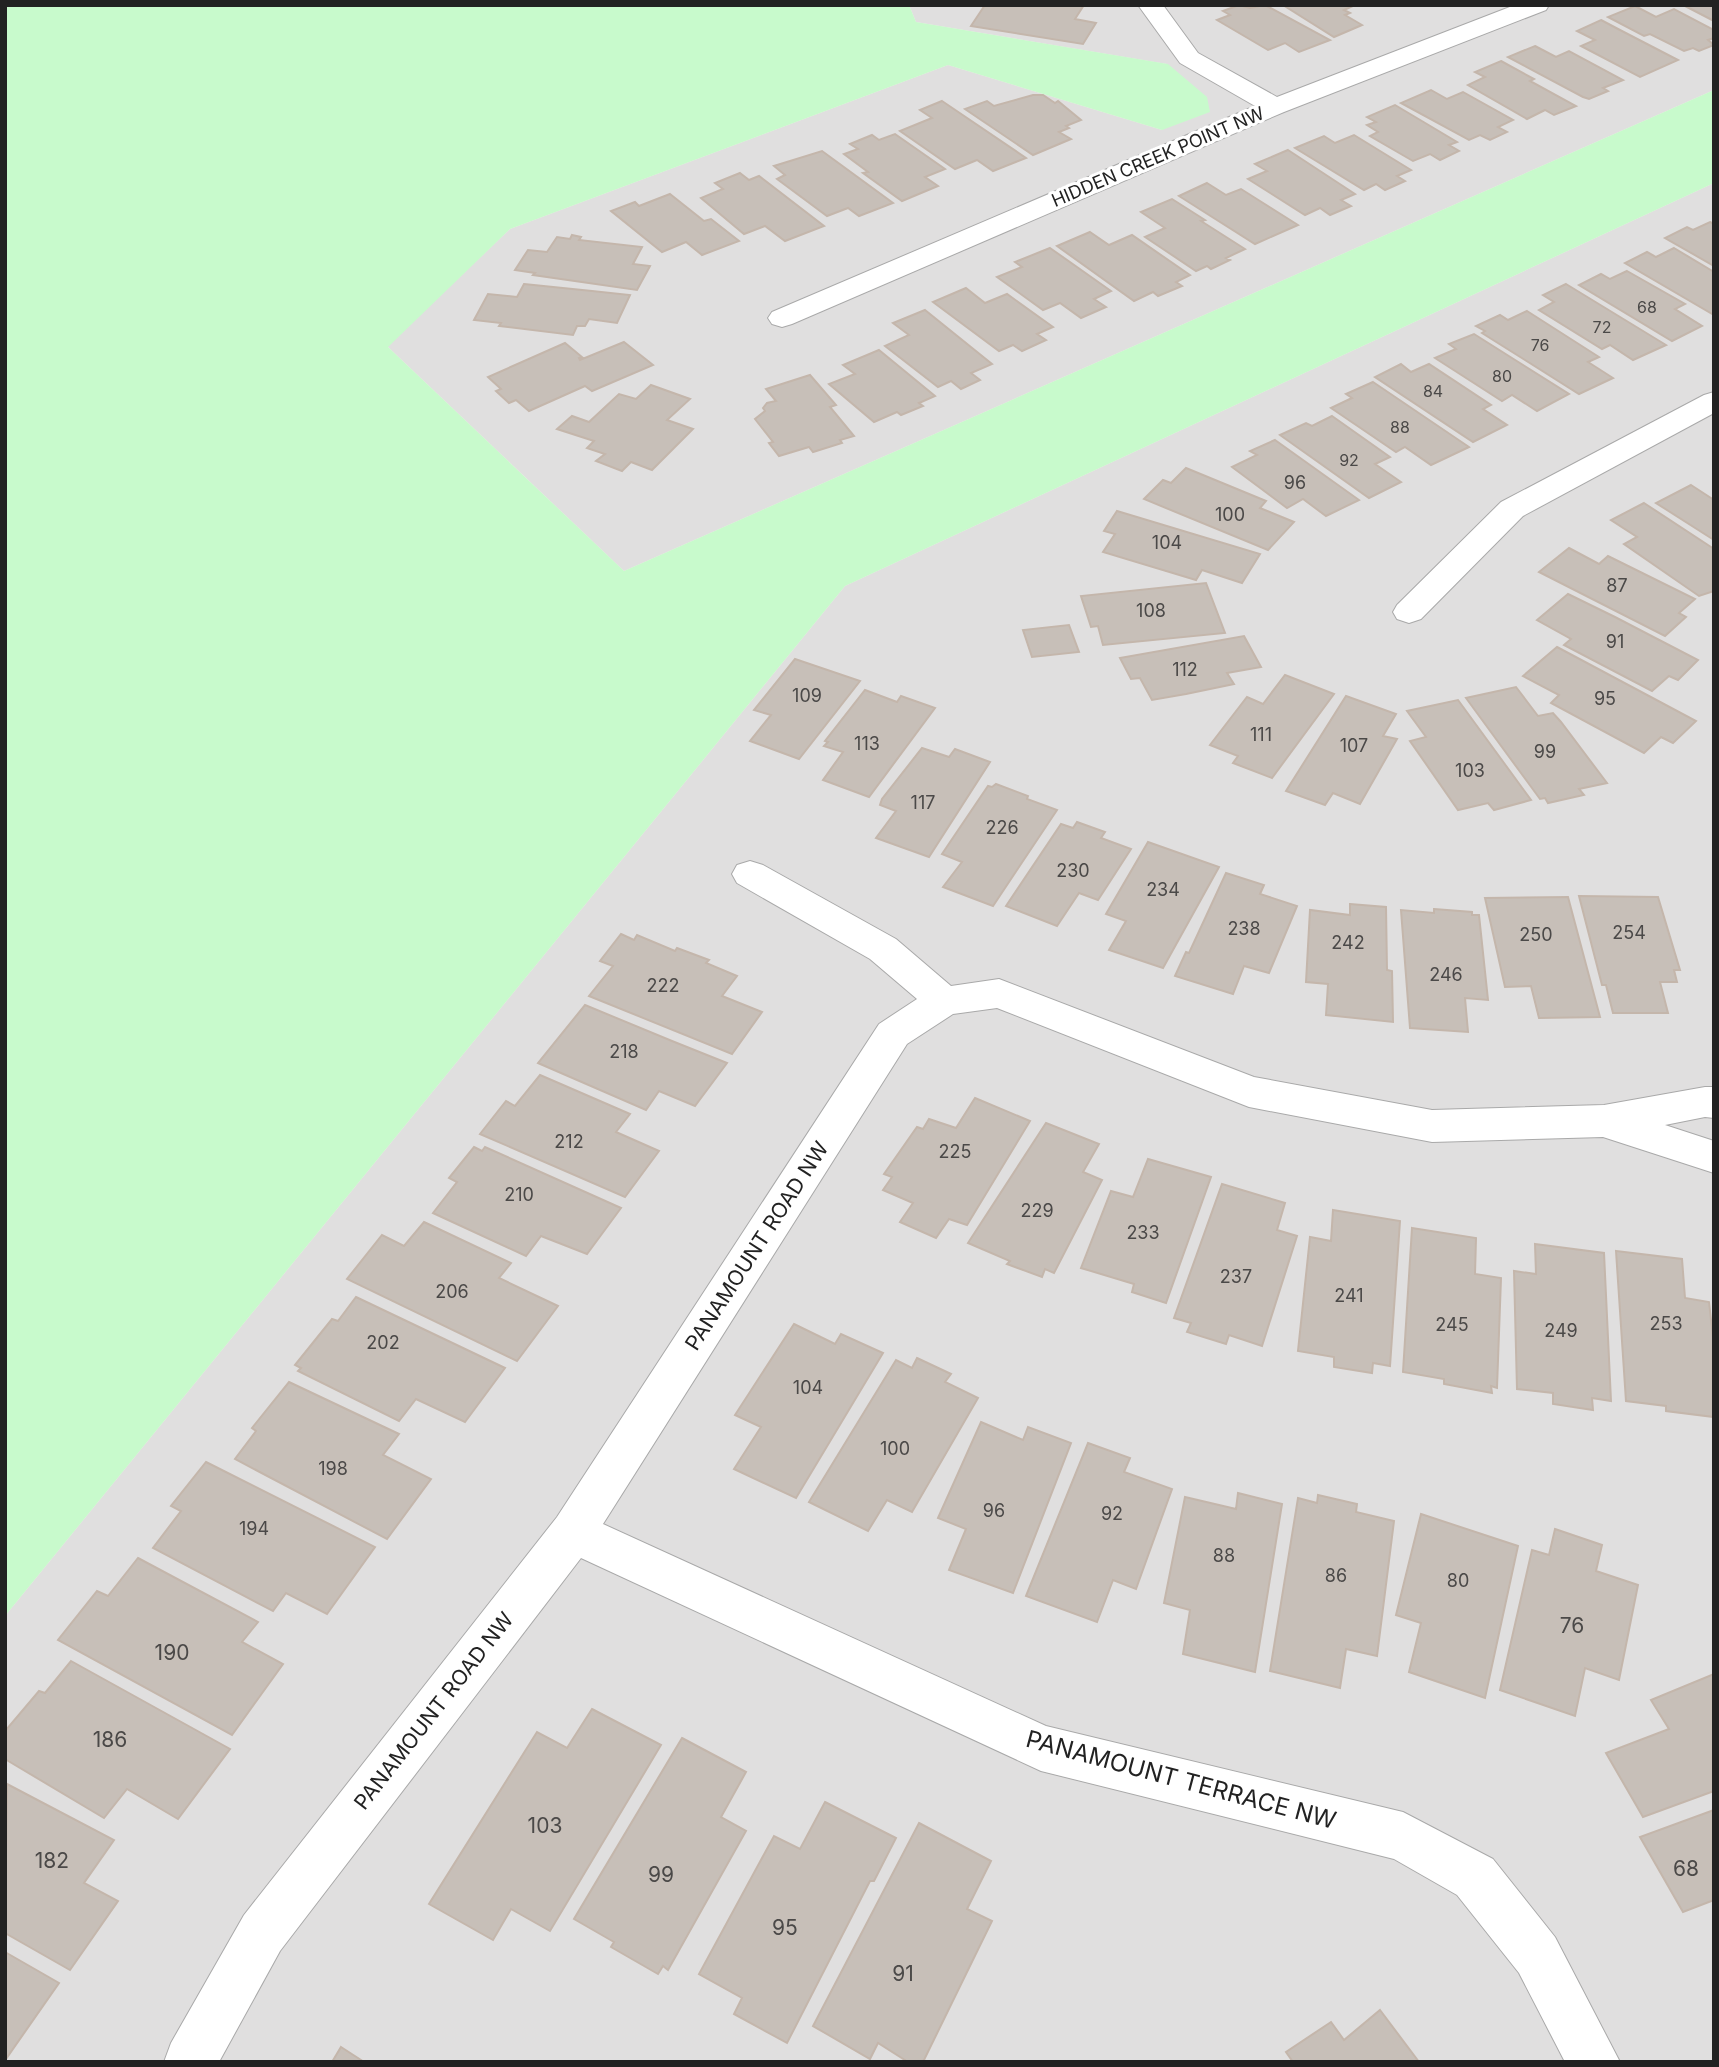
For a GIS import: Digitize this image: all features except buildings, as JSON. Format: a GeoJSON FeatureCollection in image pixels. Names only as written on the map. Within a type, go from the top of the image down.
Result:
{"type":"FeatureCollection","features":[{"type":"Feature","properties":{"kind":"street"},"geometry":{"type":"LineString","coordinates":[[1150,5],[1189,58],[1275,107]]}},
{"type":"Feature","properties":{"kind":"street","name":"HIDDEN CREEK POINT NW"},"geometry":{"type":"LineString","coordinates":[[782,318],[1275,107],[1537,5]]}},
{"type":"Feature","properties":{"kind":"street"},"geometry":{"type":"LineString","coordinates":[[1409,612],[1512,509],[1714,401]]}},
{"type":"Feature","properties":{"kind":"street"},"geometry":{"type":"LineString","coordinates":[[750,874],[883,949],[944,1001]]}},
{"type":"Feature","properties":{"kind":"street","name":"PANAMOUNT ROAD NW"},"geometry":{"type":"LineString","coordinates":[[190,2062],[262,1933],[573,1532],[893,1034],[944,1001],[999,993],[1249,1092],[1432,1126],[1604,1121],[1705,1102],[1714,1103]]}},
{"type":"Feature","properties":{"kind":"street","name":"PANAMOUNT ROAD NW"},"geometry":{"type":"LineString","coordinates":[[1604,1121],[1714,1157]]}},
{"type":"Feature","properties":{"kind":"street","name":"PANAMOUNT TERRACE NW"},"geometry":{"type":"LineString","coordinates":[[573,1532],[1041,1748],[1403,1837],[1475,1877],[1537,1955],[1594,2062]]}},
{"type":"Feature","properties":{"kind":"shaded area"},"geometry":{"type":"Polygon","coordinates":[[[909,5],[1714,5],[1714,90],[624,571],[387,346],[510,229],[948,65],[1162,130],[1167,64],[916,22],[909,5]]]}},
{"type":"Feature","properties":{"kind":"shaded area"},"geometry":{"type":"Polygon","coordinates":[[[1714,183],[1714,2062],[5,2062],[5,1616],[845,586],[1714,183]]]}},
{"type":"Feature","properties":{"kind":"green space"},"geometry":{"type":"Polygon","coordinates":[[[5,5],[909,5],[916,22],[1168,64],[1207,97],[1210,112],[1162,130],[948,65],[510,229],[388,347],[624,571],[1714,90],[1714,183],[845,586],[5,1616],[5,5]]]}}]}
